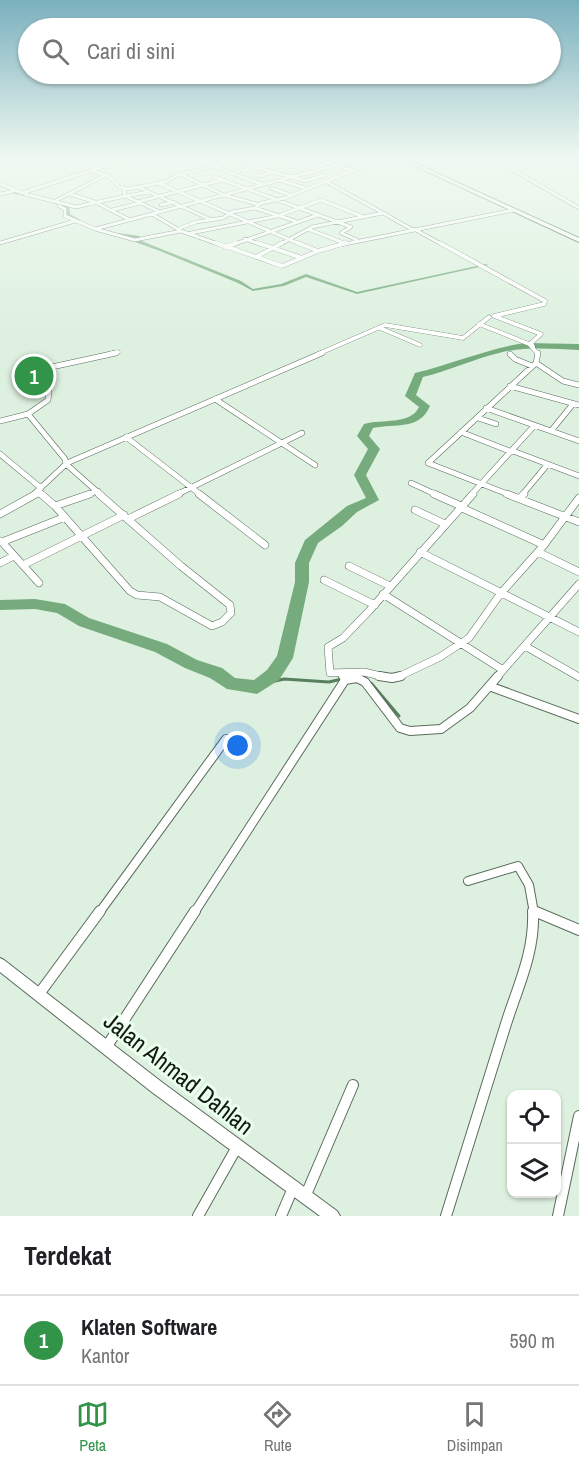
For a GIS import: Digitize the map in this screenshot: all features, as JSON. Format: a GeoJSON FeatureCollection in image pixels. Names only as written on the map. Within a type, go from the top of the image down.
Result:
{"type":"FeatureCollection","features":[{"type":"Feature","properties":{"kind":"highway"},"geometry":{"type":"LineString","coordinates":[[527,216],[579,239]]}},
{"type":"Feature","properties":{"kind":"highway"},"geometry":{"type":"LineString","coordinates":[[529,216],[579,239]]}},
{"type":"Feature","properties":{"kind":"street"},"geometry":{"type":"LineString","coordinates":[[64,216],[95,229],[134,240],[226,216]]}},
{"type":"Feature","properties":{"kind":"street"},"geometry":{"type":"LineString","coordinates":[[122,216],[130,220]]}},
{"type":"Feature","properties":{"kind":"street"},"geometry":{"type":"LineString","coordinates":[[95,229],[146,216]]}},
{"type":"Feature","properties":{"kind":"street"},"geometry":{"type":"LineString","coordinates":[[155,216],[189,233],[225,247],[290,268]]}},
{"type":"Feature","properties":{"kind":"street"},"geometry":{"type":"LineString","coordinates":[[203,216],[212,220]]}},
{"type":"Feature","properties":{"kind":"street"},"geometry":{"type":"LineString","coordinates":[[236,216],[266,231],[318,251]]}},
{"type":"Feature","properties":{"kind":"street"},"geometry":{"type":"LineString","coordinates":[[189,233],[278,216],[344,243]]}},
{"type":"Feature","properties":{"kind":"street"},"geometry":{"type":"LineString","coordinates":[[225,247],[316,216]]}},
{"type":"Feature","properties":{"kind":"street"},"geometry":{"type":"LineString","coordinates":[[320,216],[352,228],[341,233],[357,240]]}},
{"type":"Feature","properties":{"kind":"street"},"geometry":{"type":"LineString","coordinates":[[256,257],[310,228],[361,216]]}},
{"type":"Feature","properties":{"kind":"street"},"geometry":{"type":"LineString","coordinates":[[387,216],[545,301],[544,304],[494,316],[541,334],[531,346]]}},
{"type":"Feature","properties":{"kind":"street"},"geometry":{"type":"LineString","coordinates":[[282,266],[344,243],[485,216]]}},
{"type":"Feature","properties":{"kind":"street"},"geometry":{"type":"LineString","coordinates":[[0,243],[75,221]]}},
{"type":"Feature","properties":{"kind":"street"},"geometry":{"type":"LineString","coordinates":[[246,239],[302,258]]}},
{"type":"Feature","properties":{"kind":"street"},"geometry":{"type":"LineString","coordinates":[[285,252],[303,246]]}},
{"type":"Feature","properties":{"kind":"street"},"geometry":{"type":"LineString","coordinates":[[0,514],[40,490],[66,464],[380,328],[390,325],[463,338],[489,317]]}},
{"type":"Feature","properties":{"kind":"street"},"geometry":{"type":"LineString","coordinates":[[479,324],[531,346],[538,353],[534,364],[428,463],[579,522]]}},
{"type":"Feature","properties":{"kind":"street"},"geometry":{"type":"LineString","coordinates":[[380,328],[420,345]]}},
{"type":"Feature","properties":{"kind":"street"},"geometry":{"type":"LineString","coordinates":[[0,422],[29,413],[49,397],[49,392],[37,374],[38,370],[118,352]]}},
{"type":"Feature","properties":{"kind":"street"},"geometry":{"type":"LineString","coordinates":[[510,354],[513,358],[534,364],[563,381],[579,385]]}},
{"type":"Feature","properties":{"kind":"street"},"geometry":{"type":"LineString","coordinates":[[510,386],[576,405],[551,431]]}},
{"type":"Feature","properties":{"kind":"street"},"geometry":{"type":"LineString","coordinates":[[215,399],[315,465]]}},
{"type":"Feature","properties":{"kind":"street"},"geometry":{"type":"LineString","coordinates":[[2,457],[40,490],[133,593],[160,597],[212,626],[222,622],[231,613],[230,605],[66,464],[29,413],[31,405]]}},
{"type":"Feature","properties":{"kind":"street"},"geometry":{"type":"LineString","coordinates":[[486,408],[579,441]]}},
{"type":"Feature","properties":{"kind":"street"},"geometry":{"type":"LineString","coordinates":[[0,415],[9,419]]}},
{"type":"Feature","properties":{"kind":"street"},"geometry":{"type":"LineString","coordinates":[[478,418],[496,424]]}},
{"type":"Feature","properties":{"kind":"street"},"geometry":{"type":"LineString","coordinates":[[534,426],[344,638],[330,644],[328,670],[333,674],[357,678],[365,682],[396,724],[410,731],[441,729],[470,708],[579,584]]}},
{"type":"Feature","properties":{"kind":"street"},"geometry":{"type":"LineString","coordinates":[[461,432],[579,476]]}},
{"type":"Feature","properties":{"kind":"street"},"geometry":{"type":"LineString","coordinates":[[26,564],[193,488],[302,433]]}},
{"type":"Feature","properties":{"kind":"street"},"geometry":{"type":"LineString","coordinates":[[126,437],[265,545]]}},
{"type":"Feature","properties":{"kind":"street"},"geometry":{"type":"LineString","coordinates":[[520,498],[547,465]]}},
{"type":"Feature","properties":{"kind":"street"},"geometry":{"type":"LineString","coordinates":[[411,483],[544,545]]}},
{"type":"Feature","properties":{"kind":"street"},"geometry":{"type":"LineString","coordinates":[[55,506],[98,491]]}},
{"type":"Feature","properties":{"kind":"street"},"geometry":{"type":"LineString","coordinates":[[107,1046],[344,677],[361,672],[389,679],[397,678],[440,657],[469,638],[501,593],[544,545],[579,498]]}},
{"type":"Feature","properties":{"kind":"street"},"geometry":{"type":"LineString","coordinates":[[415,510],[445,524]]}},
{"type":"Feature","properties":{"kind":"street"},"geometry":{"type":"LineString","coordinates":[[39,583],[26,564],[14,556],[1,541],[65,517]]}},
{"type":"Feature","properties":{"kind":"street"},"geometry":{"type":"LineString","coordinates":[[420,552],[579,632]]}},
{"type":"Feature","properties":{"kind":"street"},"geometry":{"type":"LineString","coordinates":[[538,552],[579,572]]}},
{"type":"Feature","properties":{"kind":"street"},"geometry":{"type":"LineString","coordinates":[[0,563],[14,556]]}},
{"type":"Feature","properties":{"kind":"street"},"geometry":{"type":"LineString","coordinates":[[349,566],[390,586]]}},
{"type":"Feature","properties":{"kind":"street"},"geometry":{"type":"LineString","coordinates":[[324,580],[375,604]]}},
{"type":"Feature","properties":{"kind":"street"},"geometry":{"type":"LineString","coordinates":[[383,594],[503,670]]}},
{"type":"Feature","properties":{"kind":"street"},"geometry":{"type":"LineString","coordinates":[[525,646],[579,677]]}},
{"type":"Feature","properties":{"kind":"street"},"geometry":{"type":"LineString","coordinates":[[489,686],[579,719]]}},
{"type":"Feature","properties":{"kind":"street"},"geometry":{"type":"LineString","coordinates":[[39,994],[226,739]]}},
{"type":"Feature","properties":{"kind":"street"},"geometry":{"type":"LineString","coordinates":[[446,1216],[508,1015],[530,954],[533,911],[524,873],[518,866],[468,882]]}},
{"type":"Feature","properties":{"kind":"street"},"geometry":{"type":"LineString","coordinates":[[533,911],[579,930]]}},
{"type":"Feature","properties":{"kind":"street","name":"Jalan Ahmad Dahlan"},"geometry":{"type":"LineString","coordinates":[[0,964],[158,1088],[332,1216]]}},
{"type":"Feature","properties":{"kind":"street"},"geometry":{"type":"LineString","coordinates":[[305,1197],[353,1085]]}},
{"type":"Feature","properties":{"kind":"street"},"geometry":{"type":"LineString","coordinates":[[558,1216],[579,1116]]}},
{"type":"Feature","properties":{"kind":"street"},"geometry":{"type":"LineString","coordinates":[[198,1216],[237,1147]]}},
{"type":"Feature","properties":{"kind":"street"},"geometry":{"type":"LineString","coordinates":[[281,1216],[294,1188]]}},
{"type":"Feature","properties":{"kind":"waterway"},"geometry":{"type":"LineString","coordinates":[[69,216],[79,221]]}},
{"type":"Feature","properties":{"kind":"waterway"},"geometry":{"type":"LineString","coordinates":[[110,233],[139,237],[136,241],[239,282],[253,290],[282,285],[306,275],[357,293],[486,265]]}},
{"type":"Feature","properties":{"kind":"waterway"},"geometry":{"type":"LineString","coordinates":[[0,605],[35,604],[60,608],[84,622],[161,648],[191,664],[216,673],[233,684],[257,687],[273,675],[285,658],[302,582],[302,563],[312,540],[337,523],[352,509],[373,500],[360,475],[374,449],[363,436],[368,426],[409,421],[422,414],[425,406],[410,396],[419,375],[441,370],[497,350],[524,346],[579,347]]}},
{"type":"Feature","properties":{"kind":"waterway"},"geometry":{"type":"LineString","coordinates":[[262,684],[284,679],[329,682],[342,679]]}},
{"type":"Feature","properties":{"kind":"waterway"},"geometry":{"type":"LineString","coordinates":[[371,683],[399,716]]}},
{"type":"Feature","properties":{"kind":"place","name":"Klaten Software"},"geometry":{"type":"Point","coordinates":[34,376]}}]}
